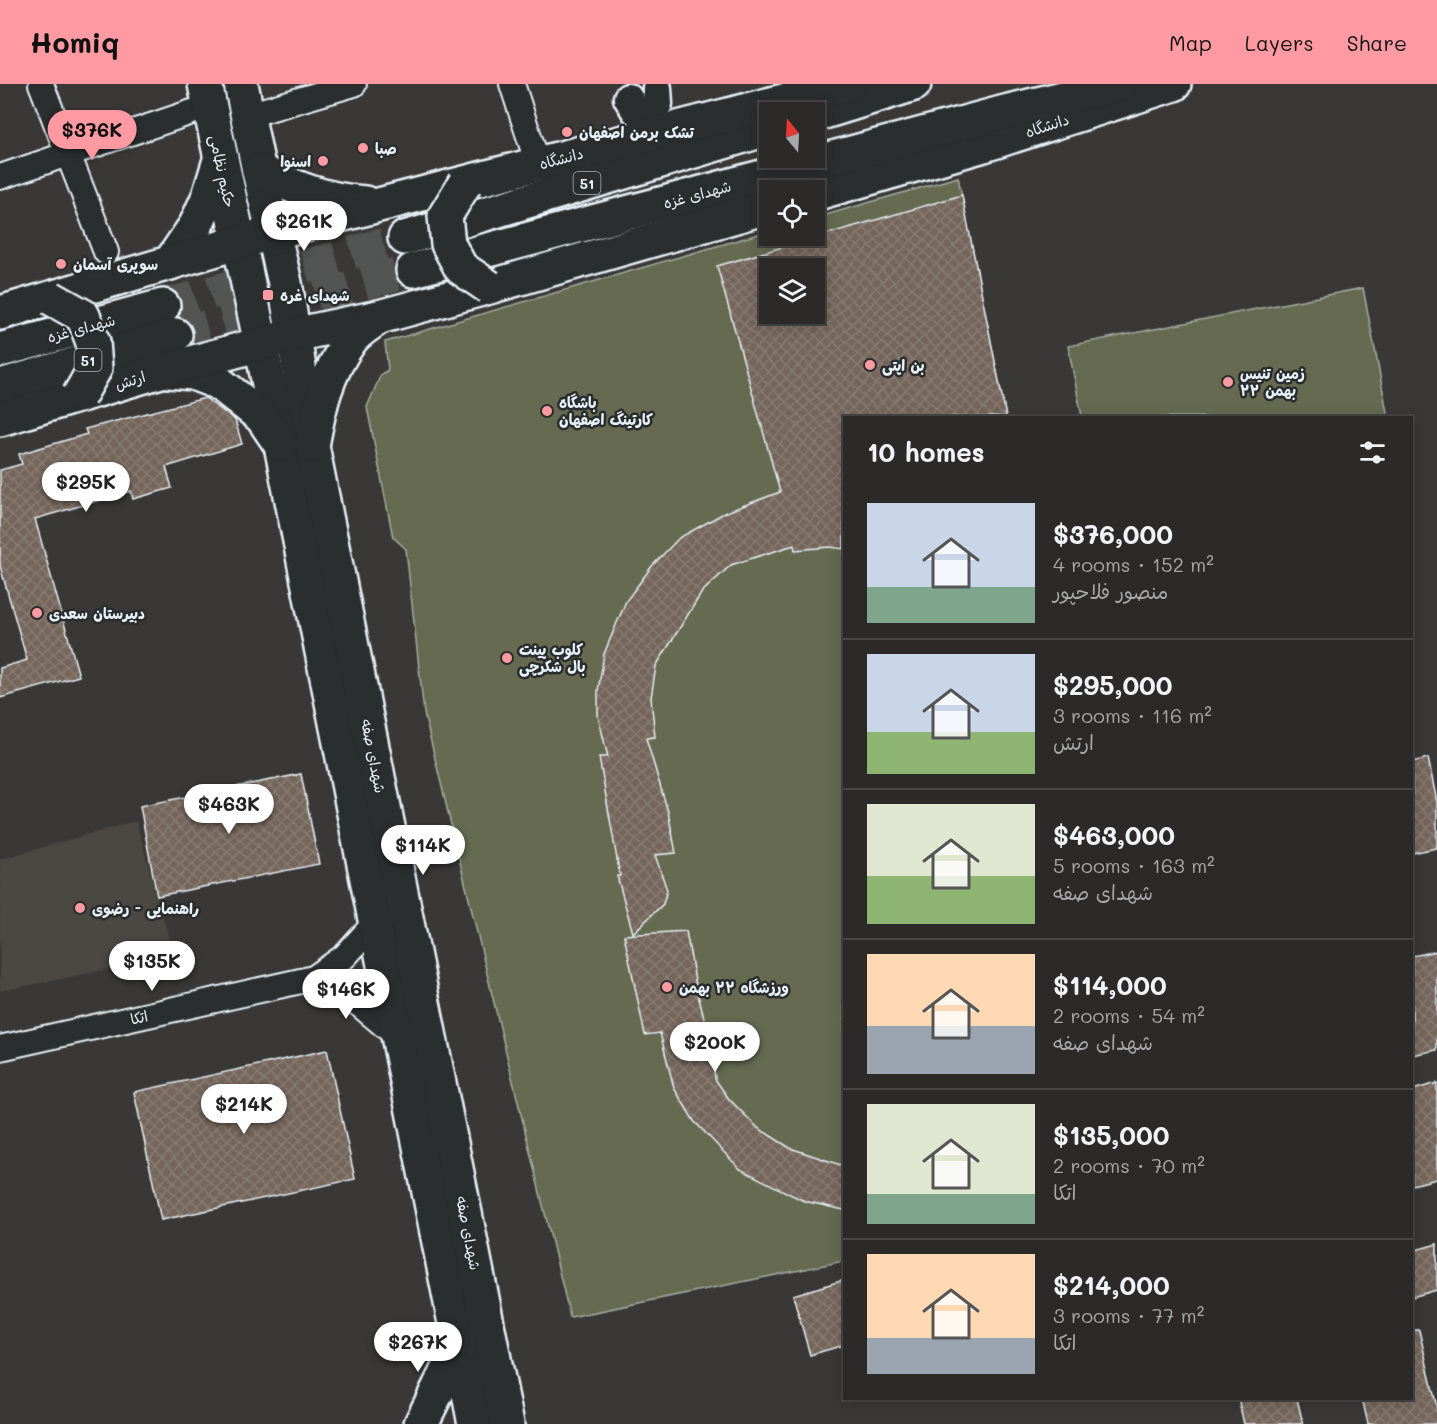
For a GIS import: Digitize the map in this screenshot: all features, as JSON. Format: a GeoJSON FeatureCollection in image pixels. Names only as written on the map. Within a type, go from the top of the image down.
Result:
{"type":"FeatureCollection","features":[{"type":"Feature","properties":{"kind":"main road","name":"دانشگاه"},"geometry":{"type":"LineString","coordinates":[[239,242],[266,202],[381,205],[849,84]]}},
{"type":"Feature","properties":{"kind":"main road"},"geometry":{"type":"LineString","coordinates":[[825,111],[914,84]]}},
{"type":"Feature","properties":{"kind":"main road","name":"شهدای غزه"},"geometry":{"type":"LineString","coordinates":[[413,270],[1009,111],[1121,84]]}},
{"type":"Feature","properties":{"kind":"main road","name":"دانشگاه"},"geometry":{"type":"LineString","coordinates":[[825,191],[984,145],[1174,84]]}},
{"type":"Feature","properties":{"kind":"main road"},"geometry":{"type":"LineString","coordinates":[[231,208],[243,220],[251,220],[259,217],[264,211],[266,202],[245,99]]}},
{"type":"Feature","properties":{"kind":"main road","name":"حکیم نظامی"},"geometry":{"type":"LineString","coordinates":[[201,103],[220,160],[261,344]]}},
{"type":"Feature","properties":{"kind":"main road","name":"51"},"geometry":{"type":"LineString","coordinates":[[405,238],[759,131]]}},
{"type":"Feature","properties":{"kind":"main road"},"geometry":{"type":"LineString","coordinates":[[170,262],[196,225],[209,196],[220,160]]}},
{"type":"Feature","properties":{"kind":"main road"},"geometry":{"type":"LineString","coordinates":[[465,183],[445,216],[448,244],[461,268],[489,287]]}},
{"type":"Feature","properties":{"kind":"main road"},"geometry":{"type":"LineString","coordinates":[[266,202],[298,190],[338,201],[381,205]]}},
{"type":"Feature","properties":{"kind":"main road","name":"شهدای صفه"},"geometry":{"type":"LineString","coordinates":[[266,202],[285,282],[294,335],[297,446],[375,923],[476,1424]]}},
{"type":"Feature","properties":{"kind":"main road"},"geometry":{"type":"LineString","coordinates":[[294,335],[379,316],[489,287],[759,210]]}},
{"type":"Feature","properties":{"kind":"main road"},"geometry":{"type":"LineString","coordinates":[[0,313],[239,242]]}},
{"type":"Feature","properties":{"kind":"main road"},"geometry":{"type":"LineString","coordinates":[[51,298],[83,316],[93,342],[95,368],[79,396]]}},
{"type":"Feature","properties":{"kind":"main road"},"geometry":{"type":"LineString","coordinates":[[161,371],[193,373],[219,383],[297,446],[321,400],[335,366],[351,339],[379,316]]}},
{"type":"Feature","properties":{"kind":"main road","name":"شهدای غزه"},"geometry":{"type":"LineString","coordinates":[[0,350],[169,321],[0,386]]}},
{"type":"Feature","properties":{"kind":"main road","name":"ارتش"},"geometry":{"type":"LineString","coordinates":[[0,419],[161,371],[294,335]]}},
{"type":"Feature","properties":{"kind":"main road","name":"شهدای صفه"},"geometry":{"type":"LineString","coordinates":[[261,344],[297,446],[507,1424]]}},
{"type":"Feature","properties":{"kind":"main road"},"geometry":{"type":"LineString","coordinates":[[421,1424],[460,1346]]}},
{"type":"Feature","properties":{"kind":"street"},"geometry":{"type":"LineString","coordinates":[[41,84],[106,252]]}},
{"type":"Feature","properties":{"kind":"street"},"geometry":{"type":"LineString","coordinates":[[245,99],[354,84]]}},
{"type":"Feature","properties":{"kind":"street"},"geometry":{"type":"LineString","coordinates":[[512,84],[538,164]]}},
{"type":"Feature","properties":{"kind":"street"},"geometry":{"type":"LineString","coordinates":[[656,86],[685,126]]}},
{"type":"Feature","properties":{"kind":"street"},"geometry":{"type":"LineString","coordinates":[[628,91],[636,111],[644,115],[653,113],[658,105],[656,86]]}},
{"type":"Feature","properties":{"kind":"street"},"geometry":{"type":"LineString","coordinates":[[626,141],[628,91]]}},
{"type":"Feature","properties":{"kind":"street"},"geometry":{"type":"LineString","coordinates":[[0,177],[201,103]]}},
{"type":"Feature","properties":{"kind":"street"},"geometry":{"type":"LineString","coordinates":[[375,923],[345,956],[314,978],[360,1005],[397,1036]]}},
{"type":"Feature","properties":{"kind":"street","name":"اتکا"},"geometry":{"type":"LineString","coordinates":[[0,1048],[314,978]]}},
{"type":"Feature","properties":{"kind":"shaded area","name":"راهنمایی - رضوی"},"geometry":{"type":"Polygon","coordinates":[[[136,821],[174,956],[0,991],[0,859],[136,821]]]}},
{"type":"Feature","properties":{"kind":"green space","name":"ورزشگاه ۲۲ بهمن"},"geometry":{"type":"Polygon","coordinates":[[[958,177],[1006,416],[843,416],[843,1261],[570,1317],[424,713],[406,549],[393,537],[367,407],[381,374],[388,370],[385,342],[759,234],[759,246],[825,246],[825,215],[958,177]]]}},
{"type":"Feature","properties":{"kind":"green space","name":"زمین تنیس ۲۲ بهمن"},"geometry":{"type":"Polygon","coordinates":[[[1363,288],[1388,416],[1082,416],[1068,346],[1363,288]]]}},
{"type":"Feature","properties":{"kind":"building","name":"بن اپتی"},"geometry":{"type":"Polygon","coordinates":[[[962,195],[1006,416],[843,416],[843,549],[830,547],[795,550],[794,545],[731,565],[702,592],[656,666],[651,698],[655,737],[646,738],[668,812],[676,853],[655,855],[667,890],[663,904],[633,933],[617,876],[620,876],[599,757],[608,757],[598,716],[598,691],[604,654],[626,601],[652,566],[679,538],[724,513],[780,492],[717,266],[786,246],[825,246],[825,235],[962,195]]]}},
{"type":"Feature","properties":{"kind":"building"},"geometry":{"type":"Polygon","coordinates":[[[205,398],[235,420],[242,444],[166,467],[172,488],[133,499],[131,491],[35,519],[79,676],[0,698],[0,668],[27,660],[0,566],[0,470],[22,464],[19,454],[87,434],[85,429],[205,398]]]}},
{"type":"Feature","properties":{"kind":"building"},"geometry":{"type":"Polygon","coordinates":[[[1428,758],[1437,802],[1437,848],[1413,853],[1413,762],[1428,758]]]}},
{"type":"Feature","properties":{"kind":"building"},"geometry":{"type":"Polygon","coordinates":[[[301,774],[319,864],[157,896],[140,806],[301,774]]]}},
{"type":"Feature","properties":{"kind":"building"},"geometry":{"type":"Polygon","coordinates":[[[686,931],[696,986],[712,1047],[715,1079],[729,1099],[758,1128],[790,1148],[843,1166],[843,1210],[804,1201],[740,1169],[694,1121],[674,1088],[660,1033],[645,1035],[624,935],[686,931]]]}},
{"type":"Feature","properties":{"kind":"building"},"geometry":{"type":"Polygon","coordinates":[[[1437,951],[1437,1050],[1413,1055],[1413,956],[1437,951]]]}},
{"type":"Feature","properties":{"kind":"building"},"geometry":{"type":"Polygon","coordinates":[[[327,1050],[355,1179],[161,1220],[134,1092],[327,1050]]]}},
{"type":"Feature","properties":{"kind":"building"},"geometry":{"type":"Polygon","coordinates":[[[1437,1083],[1437,1179],[1413,1185],[1413,1090],[1437,1083]]]}},
{"type":"Feature","properties":{"kind":"building"},"geometry":{"type":"Polygon","coordinates":[[[1437,1244],[1437,1290],[1413,1297],[1413,1251],[1437,1244]]]}},
{"type":"Feature","properties":{"kind":"building"},"geometry":{"type":"Polygon","coordinates":[[[843,1280],[843,1345],[810,1355],[793,1295],[843,1280]]]}},
{"type":"Feature","properties":{"kind":"building"},"geometry":{"type":"Polygon","coordinates":[[[1413,1330],[1419,1330],[1437,1408],[1437,1424],[1368,1424],[1362,1400],[1413,1400],[1413,1330]]]}},
{"type":"Feature","properties":{"kind":"building"},"geometry":{"type":"Polygon","coordinates":[[[1238,1400],[1297,1400],[1303,1424],[1244,1424],[1238,1400]]]}},
{"type":"Feature","properties":{"kind":"tunnel"},"geometry":{"type":"LineString","coordinates":[[163,306],[405,238]]}},
{"type":"Feature","properties":{"kind":"tunnel"},"geometry":{"type":"LineString","coordinates":[[175,335],[413,270]]}},
{"type":"Feature","properties":{"kind":"place","name":"تشک برمن اصفهان"},"geometry":{"type":"Point","coordinates":[567,132]}},
{"type":"Feature","properties":{"kind":"place","name":"صبا"},"geometry":{"type":"Point","coordinates":[363,148]}},
{"type":"Feature","properties":{"kind":"place","name":"اسنوا"},"geometry":{"type":"Point","coordinates":[323,161]}},
{"type":"Feature","properties":{"kind":"place","name":"سوپری آسمان"},"geometry":{"type":"Point","coordinates":[61,264]}},
{"type":"Feature","properties":{"kind":"place","name":"شهدای غره"},"geometry":{"type":"Point","coordinates":[268,295]}},
{"type":"Feature","properties":{"kind":"place","name":"بن اپتی"},"geometry":{"type":"Point","coordinates":[870,365]}},
{"type":"Feature","properties":{"kind":"place","name":"زمین تنیس ۲۲ بهمن"},"geometry":{"type":"Point","coordinates":[1228,382]}},
{"type":"Feature","properties":{"kind":"place","name":"باشگاه کارتینگ اصفهان"},"geometry":{"type":"Point","coordinates":[547,411]}},
{"type":"Feature","properties":{"kind":"place","name":"دبیرستان سعدی"},"geometry":{"type":"Point","coordinates":[37,613]}},
{"type":"Feature","properties":{"kind":"place","name":"کلوب پینت بال شکرچی"},"geometry":{"type":"Point","coordinates":[507,658]}},
{"type":"Feature","properties":{"kind":"place","name":"راهنمایی - رضوی"},"geometry":{"type":"Point","coordinates":[80,908]}},
{"type":"Feature","properties":{"kind":"place","name":"ورزشگاه ۲۲ بهمن"},"geometry":{"type":"Point","coordinates":[667,987]}}]}
